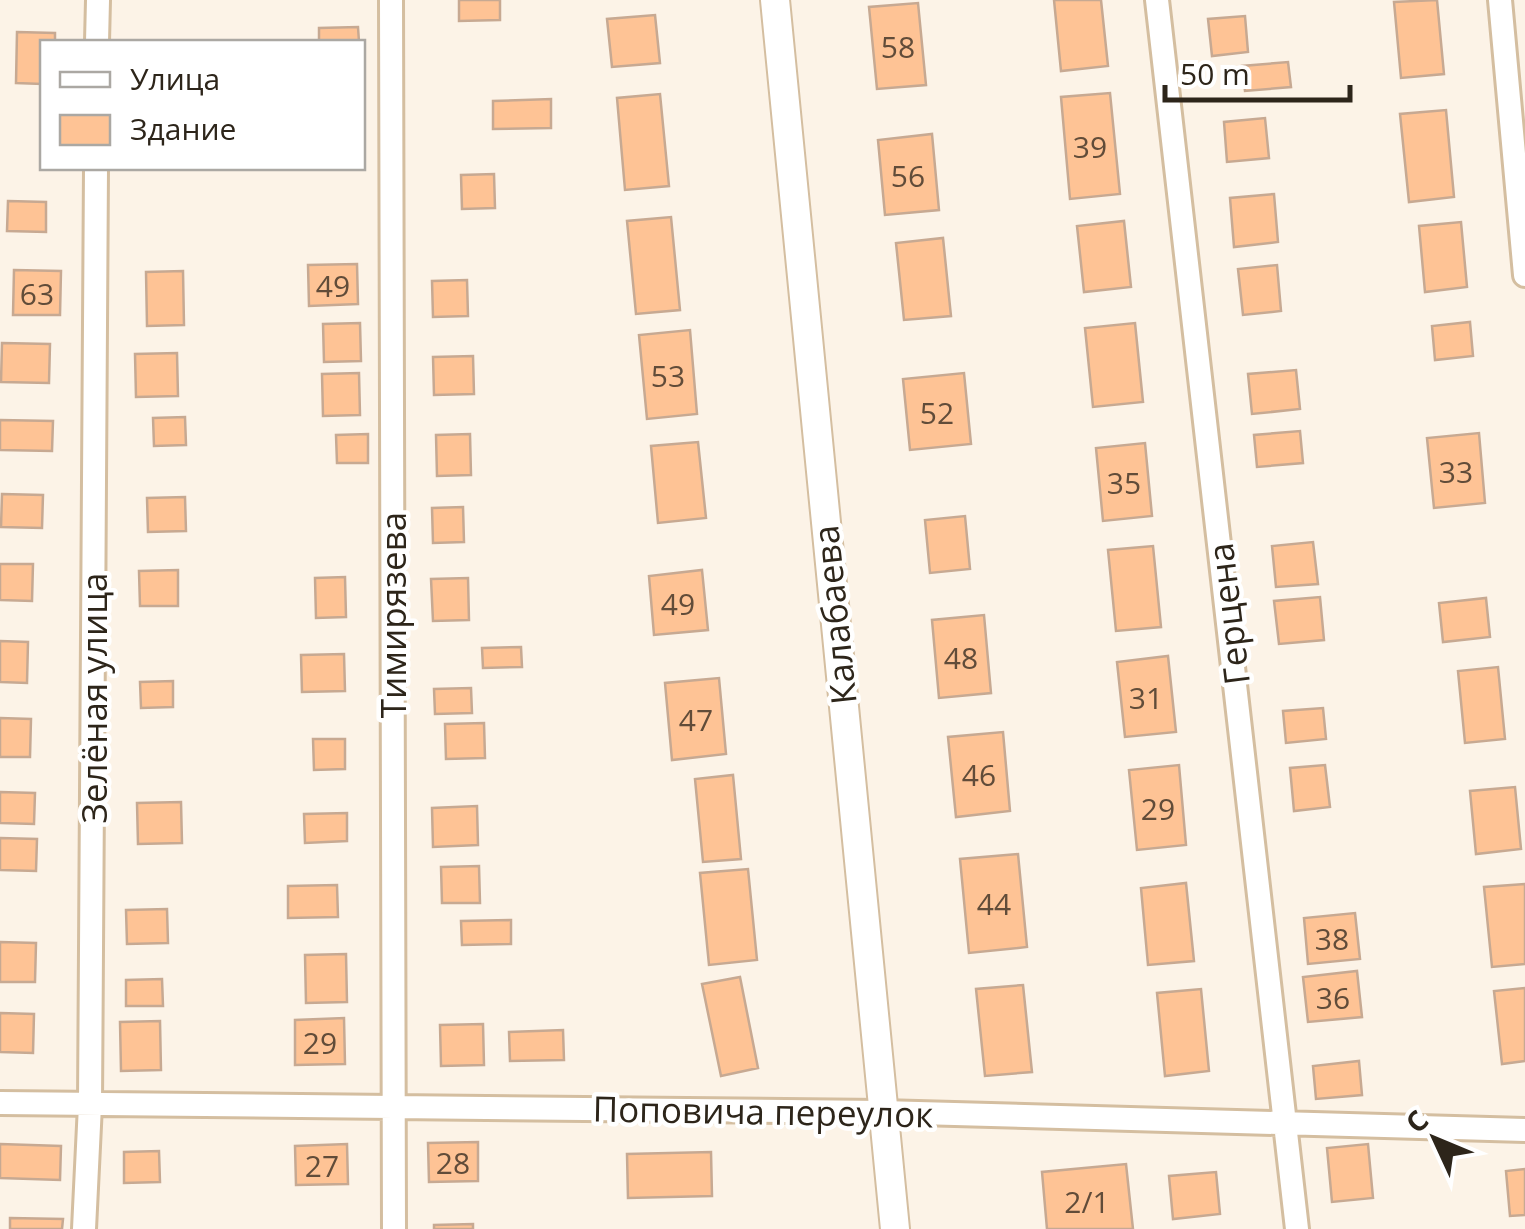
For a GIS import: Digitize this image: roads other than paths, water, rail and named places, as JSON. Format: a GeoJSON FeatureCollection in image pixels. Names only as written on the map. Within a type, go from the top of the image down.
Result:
{"type":"FeatureCollection","features":[{"type":"Feature","properties":{"kind":"street"},"geometry":{"type":"LineString","coordinates":[[98,0],[98,40]]}},
{"type":"Feature","properties":{"kind":"street","name":"Тимирязева"},"geometry":{"type":"LineString","coordinates":[[390,0],[394,1229]]}},
{"type":"Feature","properties":{"kind":"street","name":"Калабаева"},"geometry":{"type":"LineString","coordinates":[[774,0],[895,1229]]}},
{"type":"Feature","properties":{"kind":"street","name":"Герцена"},"geometry":{"type":"LineString","coordinates":[[1156,0],[1298,1229]]}},
{"type":"Feature","properties":{"kind":"street"},"geometry":{"type":"LineString","coordinates":[[1500,0],[1525,275]]}},
{"type":"Feature","properties":{"kind":"street","name":"Зелёная улица"},"geometry":{"type":"LineString","coordinates":[[84,1229],[90,1105],[96,170]]}},
{"type":"Feature","properties":{"kind":"street","name":"Поповича переулок"},"geometry":{"type":"LineString","coordinates":[[0,1103],[882,1112],[1525,1130]]}}]}
